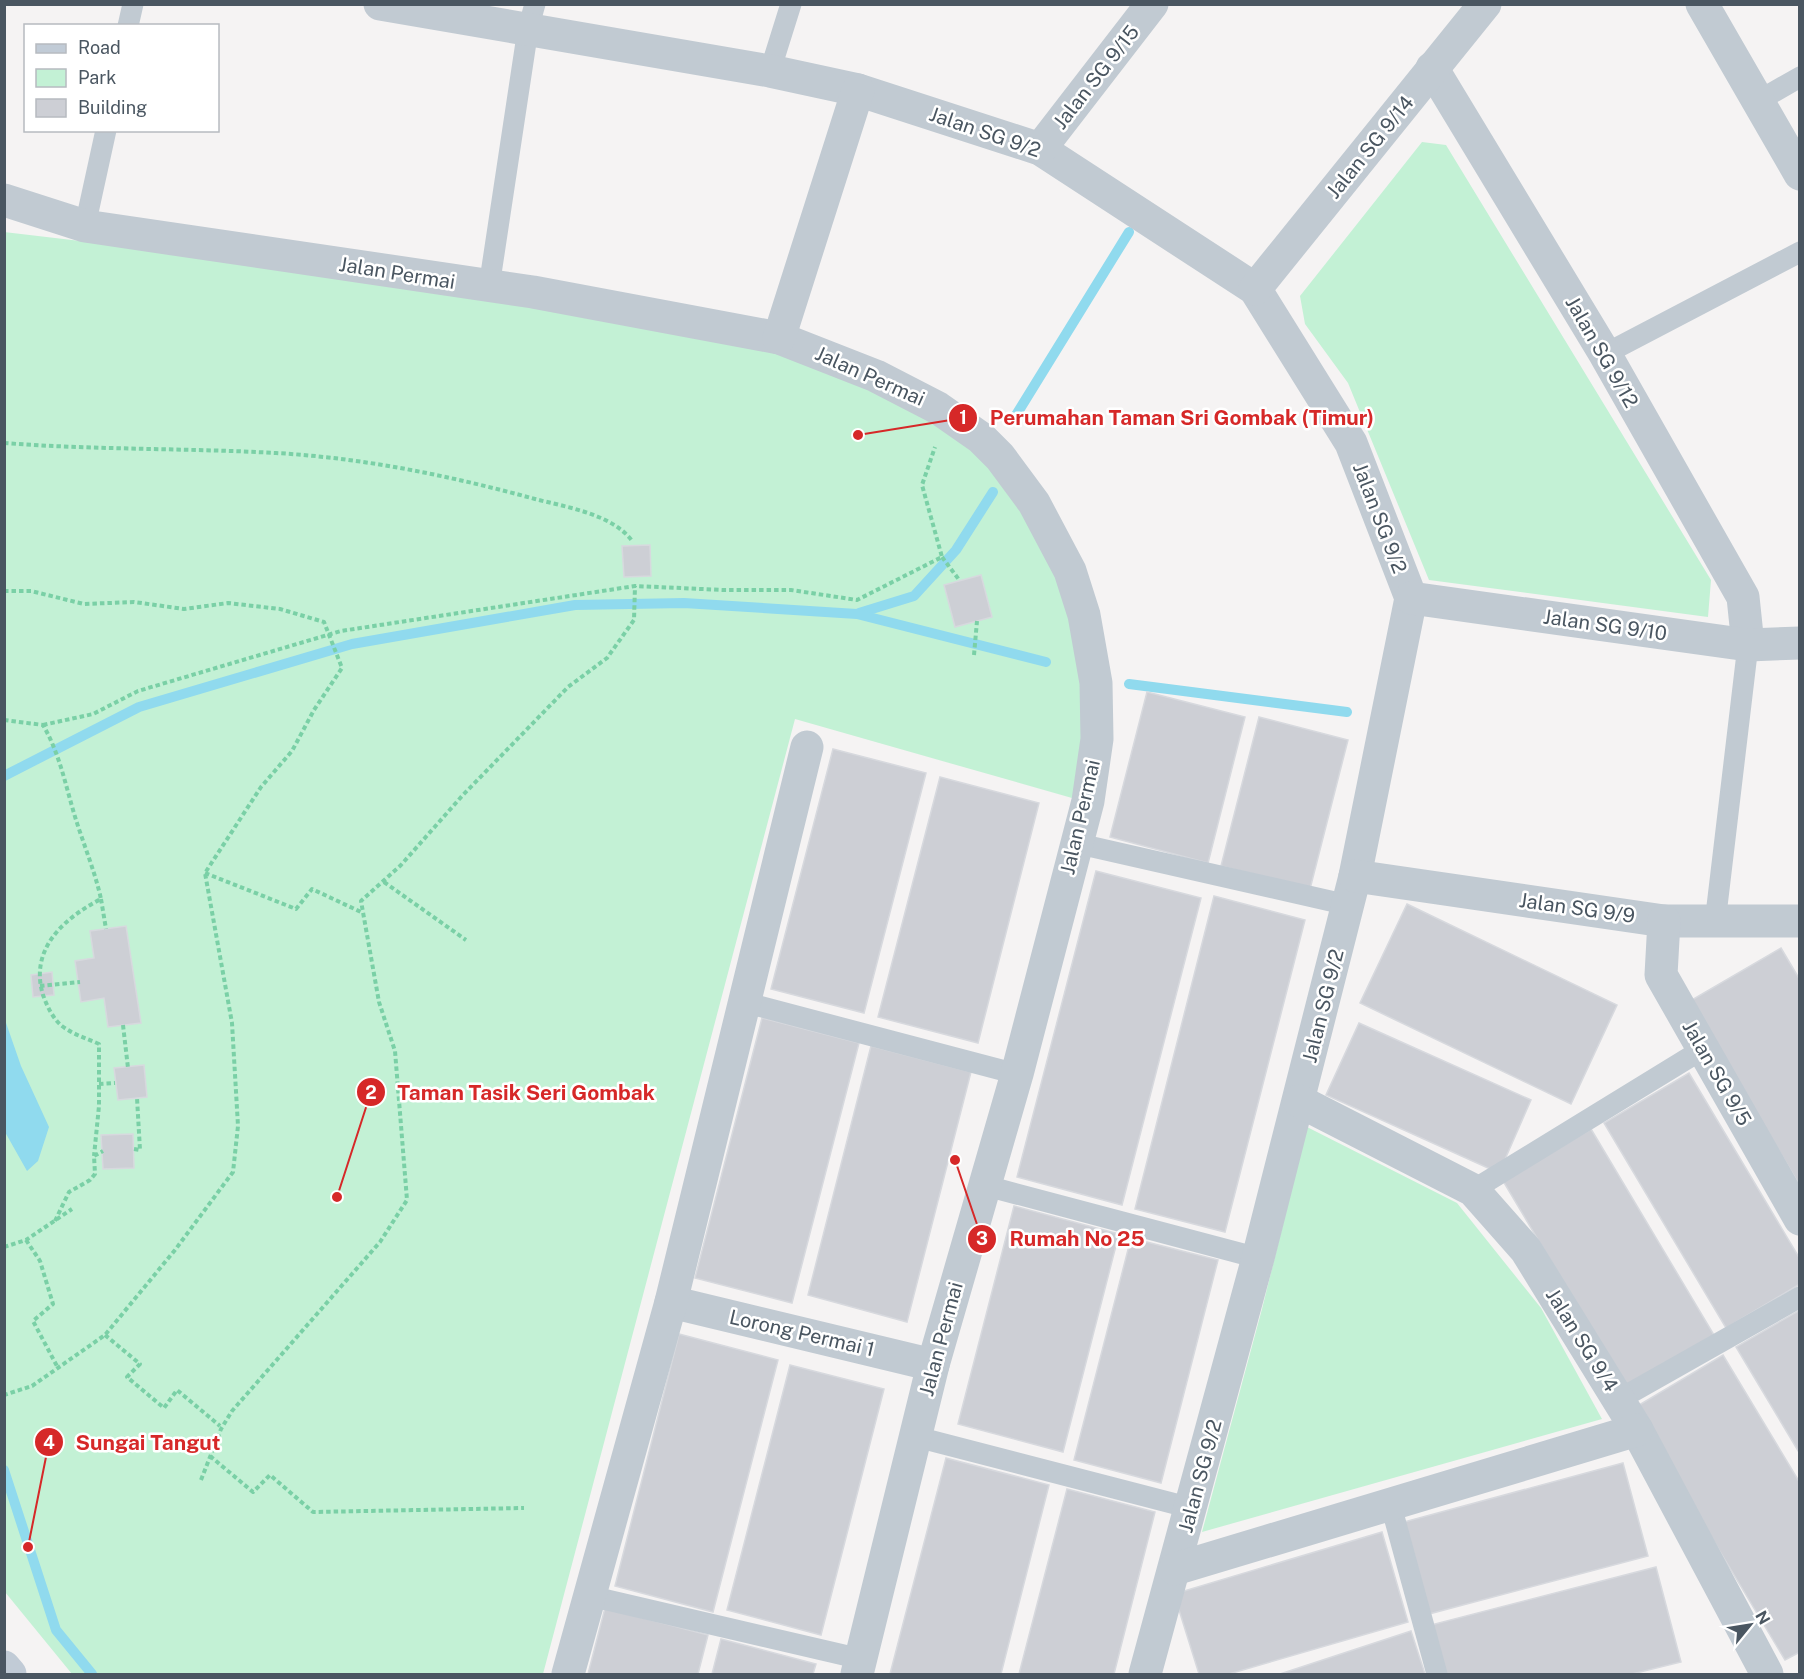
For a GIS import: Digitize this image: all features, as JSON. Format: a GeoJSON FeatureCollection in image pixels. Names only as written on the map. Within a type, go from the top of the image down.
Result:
{"type":"FeatureCollection","features":[{"type":"Feature","properties":{"kind":"street","name":"Jalan SG 9/2"},"geometry":{"type":"LineString","coordinates":[[380,4],[532,17],[858,90],[1040,149],[1255,289],[1351,443],[1411,598],[1352,891],[1258,1258],[1145,1674]]}},
{"type":"Feature","properties":{"kind":"street","name":"Jalan SG 9/15"},"geometry":{"type":"LineString","coordinates":[[1040,149],[1152,4]]}},
{"type":"Feature","properties":{"kind":"street","name":"Jalan SG 9/14"},"geometry":{"type":"LineString","coordinates":[[1255,289],[1485,4]]}},
{"type":"Feature","properties":{"kind":"street"},"geometry":{"type":"LineString","coordinates":[[1702,4],[1800,174]]}},
{"type":"Feature","properties":{"kind":"street","name":"Jalan SG 9/12"},"geometry":{"type":"LineString","coordinates":[[1432,68],[1605,354],[1743,597],[1748,645]]}},
{"type":"Feature","properties":{"kind":"street"},"geometry":{"type":"LineString","coordinates":[[779,338],[858,90]]}},
{"type":"Feature","properties":{"kind":"street","name":"Jalan Permai"},"geometry":{"type":"LineString","coordinates":[[4,200],[85,226],[649,312],[779,338],[876,376],[938,408],[981,438],[1000,457],[1034,503],[1070,571],[1084,615],[1096,683],[1097,739],[1088,801],[1075,843],[1017,1074],[983,1185],[933,1365],[859,1667]]}},
{"type":"Feature","properties":{"kind":"street","name":"Jalan SG 9/10"},"geometry":{"type":"LineString","coordinates":[[1411,598],[1748,645],[1800,643]]}},
{"type":"Feature","properties":{"kind":"street"},"geometry":{"type":"LineString","coordinates":[[568,1674],[671,1302],[747,1003],[807,747]]}},
{"type":"Feature","properties":{"kind":"street","name":"Jalan SG 9/9"},"geometry":{"type":"LineString","coordinates":[[1352,891],[1664,921],[1715,923],[1800,921]]}},
{"type":"Feature","properties":{"kind":"street","name":"Jalan SG 9/5"},"geometry":{"type":"LineString","coordinates":[[1664,921],[1661,975],[1800,1219]]}},
{"type":"Feature","properties":{"kind":"street","name":"Jalan SG 9/4"},"geometry":{"type":"LineString","coordinates":[[1299,1101],[1473,1190],[1526,1250],[1637,1430],[1767,1674]]}},
{"type":"Feature","properties":{"kind":"street","name":"Lorong Permai 1"},"geometry":{"type":"LineString","coordinates":[[671,1302],[933,1365]]}},
{"type":"Feature","properties":{"kind":"street"},"geometry":{"type":"LineString","coordinates":[[1175,1569],[1390,1502],[1637,1430]]}},
{"type":"Feature","properties":{"kind":"street"},"geometry":{"type":"LineString","coordinates":[[4,1667],[10,1674]]}},
{"type":"Feature","properties":{"kind":"lane"},"geometry":{"type":"LineString","coordinates":[[128,24],[133,4]]}},
{"type":"Feature","properties":{"kind":"lane"},"geometry":{"type":"LineString","coordinates":[[770,71],[791,4]]}},
{"type":"Feature","properties":{"kind":"lane"},"geometry":{"type":"LineString","coordinates":[[489,287],[532,17]]}},
{"type":"Feature","properties":{"kind":"lane"},"geometry":{"type":"LineString","coordinates":[[1758,101],[1800,77]]}},
{"type":"Feature","properties":{"kind":"lane"},"geometry":{"type":"LineString","coordinates":[[85,226],[106,132]]}},
{"type":"Feature","properties":{"kind":"lane"},"geometry":{"type":"LineString","coordinates":[[1605,354],[1800,252]]}},
{"type":"Feature","properties":{"kind":"lane"},"geometry":{"type":"LineString","coordinates":[[1715,923],[1748,645]]}},
{"type":"Feature","properties":{"kind":"lane"},"geometry":{"type":"LineString","coordinates":[[1075,843],[1352,891]]}},
{"type":"Feature","properties":{"kind":"lane"},"geometry":{"type":"LineString","coordinates":[[747,1003],[1017,1074]]}},
{"type":"Feature","properties":{"kind":"lane"},"geometry":{"type":"LineString","coordinates":[[1473,1190],[1703,1049]]}},
{"type":"Feature","properties":{"kind":"lane"},"geometry":{"type":"LineString","coordinates":[[983,1185],[1258,1258]]}},
{"type":"Feature","properties":{"kind":"lane"},"geometry":{"type":"LineString","coordinates":[[1618,1400],[1800,1297]]}},
{"type":"Feature","properties":{"kind":"lane"},"geometry":{"type":"LineString","coordinates":[[917,1437],[1191,1508]]}},
{"type":"Feature","properties":{"kind":"lane"},"geometry":{"type":"LineString","coordinates":[[1390,1502],[1437,1674]]}},
{"type":"Feature","properties":{"kind":"lane"},"geometry":{"type":"LineString","coordinates":[[590,1596],[859,1667]]}},
{"type":"Feature","properties":{"kind":"path"},"geometry":{"type":"LineString","coordinates":[[4,443],[79,449],[165,448],[279,453],[457,477],[563,506],[611,523],[626,532],[633,542]]}},
{"type":"Feature","properties":{"kind":"path"},"geometry":{"type":"LineString","coordinates":[[937,443],[922,485],[942,557],[960,580]]}},
{"type":"Feature","properties":{"kind":"path"},"geometry":{"type":"LineString","coordinates":[[4,720],[43,725],[93,714],[138,691],[329,634],[571,594],[637,586],[791,590],[857,600],[942,557]]}},
{"type":"Feature","properties":{"kind":"path"},"geometry":{"type":"LineString","coordinates":[[201,1480],[221,1429],[232,1412],[380,1242],[407,1200],[395,1051],[379,1002],[361,912],[361,901],[384,882],[568,687],[607,658],[634,620],[635,592],[639,578]]}},
{"type":"Feature","properties":{"kind":"path"},"geometry":{"type":"LineString","coordinates":[[4,591],[31,591],[84,604],[134,602],[184,609],[228,603],[280,609],[324,622],[342,668],[314,710],[292,751],[261,787],[205,873],[232,1023],[238,1126],[233,1172],[175,1250],[105,1335],[32,1386],[4,1395]]}},
{"type":"Feature","properties":{"kind":"path"},"geometry":{"type":"LineString","coordinates":[[974,655],[978,632],[977,621]]}},
{"type":"Feature","properties":{"kind":"path"},"geometry":{"type":"LineString","coordinates":[[43,725],[60,757],[77,824],[101,899],[106,929]]}},
{"type":"Feature","properties":{"kind":"path"},"geometry":{"type":"LineString","coordinates":[[205,873],[296,909],[312,889],[361,912]]}},
{"type":"Feature","properties":{"kind":"path"},"geometry":{"type":"LineString","coordinates":[[384,882],[466,940]]}},
{"type":"Feature","properties":{"kind":"path"},"geometry":{"type":"LineString","coordinates":[[55,1221],[69,1192],[90,1180],[95,1174],[99,1044],[77,1036],[60,1025],[47,1007],[40,986],[40,964],[47,944],[75,913],[101,899]]}},
{"type":"Feature","properties":{"kind":"path"},"geometry":{"type":"LineString","coordinates":[[40,986],[80,982]]}},
{"type":"Feature","properties":{"kind":"path"},"geometry":{"type":"LineString","coordinates":[[123,1025],[128,1068]]}},
{"type":"Feature","properties":{"kind":"path"},"geometry":{"type":"LineString","coordinates":[[99,1084],[115,1083]]}},
{"type":"Feature","properties":{"kind":"path"},"geometry":{"type":"LineString","coordinates":[[134,1149],[140,1150],[137,1098]]}},
{"type":"Feature","properties":{"kind":"path"},"geometry":{"type":"LineString","coordinates":[[94,1156],[103,1151]]}},
{"type":"Feature","properties":{"kind":"path"},"geometry":{"type":"LineString","coordinates":[[4,1247],[26,1240],[72,1209]]}},
{"type":"Feature","properties":{"kind":"path"},"geometry":{"type":"LineString","coordinates":[[26,1240],[40,1261],[53,1304],[33,1321],[58,1368]]}},
{"type":"Feature","properties":{"kind":"path"},"geometry":{"type":"LineString","coordinates":[[105,1335],[140,1364],[127,1377],[164,1408],[177,1390],[220,1426]]}},
{"type":"Feature","properties":{"kind":"path"},"geometry":{"type":"LineString","coordinates":[[210,1456],[253,1491],[270,1475],[313,1512],[524,1508]]}},
{"type":"Feature","properties":{"kind":"green space"},"geometry":{"type":"Polygon","coordinates":[[[1422,142],[1446,145],[1711,580],[1708,617],[1429,580],[1348,383],[1305,324],[1300,296],[1422,142]]]}},
{"type":"Feature","properties":{"kind":"green space"},"geometry":{"type":"Polygon","coordinates":[[[4,232],[531,294],[780,345],[986,444],[1078,597],[1086,802],[795,719],[543,1674],[72,1674],[5,1592],[4,232]]]}},
{"type":"Feature","properties":{"kind":"green space"},"geometry":{"type":"Polygon","coordinates":[[[1307,1127],[1457,1203],[1541,1308],[1602,1419],[1202,1532],[1262,1309],[1307,1127]]]}},
{"type":"Feature","properties":{"kind":"water"},"geometry":{"type":"Polygon","coordinates":[[[4,1017],[21,1066],[49,1127],[38,1161],[27,1171],[5,1132],[4,1017]]]}},
{"type":"Feature","properties":{"kind":"building"},"geometry":{"type":"Polygon","coordinates":[[[650,545],[651,576],[624,577],[622,546],[650,545]]]}},
{"type":"Feature","properties":{"kind":"building"},"geometry":{"type":"Polygon","coordinates":[[[981,575],[992,617],[955,627],[944,585],[981,575]]]}},
{"type":"Feature","properties":{"kind":"building"},"geometry":{"type":"Polygon","coordinates":[[[1147,692],[1245,717],[1208,863],[1110,837],[1147,692]]]}},
{"type":"Feature","properties":{"kind":"building"},"geometry":{"type":"Polygon","coordinates":[[[1259,717],[1348,740],[1310,889],[1221,866],[1259,717]]]}},
{"type":"Feature","properties":{"kind":"building"},"geometry":{"type":"Polygon","coordinates":[[[833,749],[926,773],[864,1013],[771,989],[833,749]]]}},
{"type":"Feature","properties":{"kind":"building"},"geometry":{"type":"Polygon","coordinates":[[[940,777],[1039,803],[978,1043],[878,1017],[940,777]]]}},
{"type":"Feature","properties":{"kind":"building"},"geometry":{"type":"Polygon","coordinates":[[[1096,871],[1201,898],[1122,1205],[1017,1177],[1096,871]]]}},
{"type":"Feature","properties":{"kind":"building"},"geometry":{"type":"Polygon","coordinates":[[[1214,896],[1305,920],[1225,1232],[1135,1209],[1214,896]]]}},
{"type":"Feature","properties":{"kind":"building"},"geometry":{"type":"Polygon","coordinates":[[[1407,904],[1617,1005],[1571,1104],[1360,1003],[1407,904]]]}},
{"type":"Feature","properties":{"kind":"building"},"geometry":{"type":"Polygon","coordinates":[[[126,926],[141,1023],[108,1027],[104,998],[81,1002],[75,961],[94,958],[90,931],[126,926]]]}},
{"type":"Feature","properties":{"kind":"building"},"geometry":{"type":"Polygon","coordinates":[[[1781,948],[1800,980],[1800,1186],[1690,1001],[1781,948]]]}},
{"type":"Feature","properties":{"kind":"building"},"geometry":{"type":"Polygon","coordinates":[[[52,972],[54,995],[33,997],[31,975],[52,972]]]}},
{"type":"Feature","properties":{"kind":"building"},"geometry":{"type":"Polygon","coordinates":[[[762,1018],[859,1043],[792,1303],[695,1278],[762,1018]]]}},
{"type":"Feature","properties":{"kind":"building"},"geometry":{"type":"Polygon","coordinates":[[[1359,1023],[1531,1100],[1499,1173],[1326,1095],[1359,1023]]]}},
{"type":"Feature","properties":{"kind":"building"},"geometry":{"type":"Polygon","coordinates":[[[871,1046],[971,1072],[907,1322],[808,1295],[871,1046]]]}},
{"type":"Feature","properties":{"kind":"building"},"geometry":{"type":"Polygon","coordinates":[[[144,1065],[147,1097],[118,1100],[114,1068],[144,1065]]]}},
{"type":"Feature","properties":{"kind":"building"},"geometry":{"type":"Polygon","coordinates":[[[1689,1073],[1800,1259],[1800,1284],[1726,1328],[1604,1123],[1689,1073]]]}},
{"type":"Feature","properties":{"kind":"building"},"geometry":{"type":"Polygon","coordinates":[[[1591,1129],[1714,1335],[1626,1387],[1503,1181],[1591,1129]]]}},
{"type":"Feature","properties":{"kind":"building"},"geometry":{"type":"Polygon","coordinates":[[[133,1134],[134,1168],[103,1169],[101,1135],[133,1134]]]}},
{"type":"Feature","properties":{"kind":"building"},"geometry":{"type":"Polygon","coordinates":[[[1014,1206],[1119,1234],[1063,1452],[958,1424],[1014,1206]]]}},
{"type":"Feature","properties":{"kind":"building"},"geometry":{"type":"Polygon","coordinates":[[[1131,1238],[1218,1260],[1161,1483],[1074,1460],[1131,1238]]]}},
{"type":"Feature","properties":{"kind":"building"},"geometry":{"type":"Polygon","coordinates":[[[1800,1310],[1800,1454],[1736,1347],[1800,1310]]]}},
{"type":"Feature","properties":{"kind":"building"},"geometry":{"type":"Polygon","coordinates":[[[679,1334],[778,1360],[713,1612],[615,1586],[679,1334]]]}},
{"type":"Feature","properties":{"kind":"building"},"geometry":{"type":"Polygon","coordinates":[[[1723,1355],[1800,1483],[1800,1652],[1785,1660],[1634,1408],[1723,1355]]]}},
{"type":"Feature","properties":{"kind":"building"},"geometry":{"type":"Polygon","coordinates":[[[790,1365],[884,1389],[821,1635],[727,1610],[790,1365]]]}},
{"type":"Feature","properties":{"kind":"building"},"geometry":{"type":"Polygon","coordinates":[[[946,1458],[1049,1485],[1001,1674],[890,1674],[946,1458]]]}},
{"type":"Feature","properties":{"kind":"building"},"geometry":{"type":"Polygon","coordinates":[[[1623,1463],[1648,1556],[1429,1614],[1404,1522],[1623,1463]]]}},
{"type":"Feature","properties":{"kind":"building"},"geometry":{"type":"Polygon","coordinates":[[[1067,1489],[1155,1512],[1114,1674],[1019,1674],[1067,1489]]]}},
{"type":"Feature","properties":{"kind":"building"},"geometry":{"type":"Polygon","coordinates":[[[1382,1532],[1408,1622],[1229,1674],[1199,1674],[1174,1594],[1382,1532]]]}},
{"type":"Feature","properties":{"kind":"building"},"geometry":{"type":"Polygon","coordinates":[[[1656,1567],[1681,1662],[1632,1674],[1444,1674],[1431,1625],[1656,1567]]]}},
{"type":"Feature","properties":{"kind":"building"},"geometry":{"type":"Polygon","coordinates":[[[605,1608],[708,1635],[698,1674],[588,1674],[605,1608]]]}},
{"type":"Feature","properties":{"kind":"building"},"geometry":{"type":"Polygon","coordinates":[[[1411,1631],[1425,1674],[1280,1674],[1411,1631]]]}},
{"type":"Feature","properties":{"kind":"building"},"geometry":{"type":"Polygon","coordinates":[[[721,1639],[816,1664],[813,1674],[712,1674],[721,1639]]]}},
{"type":"Feature","properties":{"kind":"waterway"},"geometry":{"type":"LineString","coordinates":[[1013,420],[1129,232]]}},
{"type":"Feature","properties":{"kind":"waterway"},"geometry":{"type":"LineString","coordinates":[[859,613],[914,596],[956,550],[993,492]]}},
{"type":"Feature","properties":{"kind":"waterway"},"geometry":{"type":"LineString","coordinates":[[4,776],[139,707],[352,644],[575,605],[684,603],[857,614],[1046,662]]}},
{"type":"Feature","properties":{"kind":"waterway"},"geometry":{"type":"LineString","coordinates":[[1129,684],[1347,712]]}},
{"type":"Feature","properties":{"kind":"waterway"},"geometry":{"type":"LineString","coordinates":[[4,1470],[56,1630],[92,1674]]}},
{"type":"Feature","properties":{"kind":"place","name":"Perumahan Taman Sri Gombak (Timur)"},"geometry":{"type":"Point","coordinates":[858,435]}},
{"type":"Feature","properties":{"kind":"place","name":"Rumah No 25"},"geometry":{"type":"Point","coordinates":[955,1160]}},
{"type":"Feature","properties":{"kind":"place","name":"Taman Tasik Seri Gombak"},"geometry":{"type":"Point","coordinates":[337,1197]}},
{"type":"Feature","properties":{"kind":"place","name":"Sungai Tangut"},"geometry":{"type":"Point","coordinates":[28,1547]}}]}
